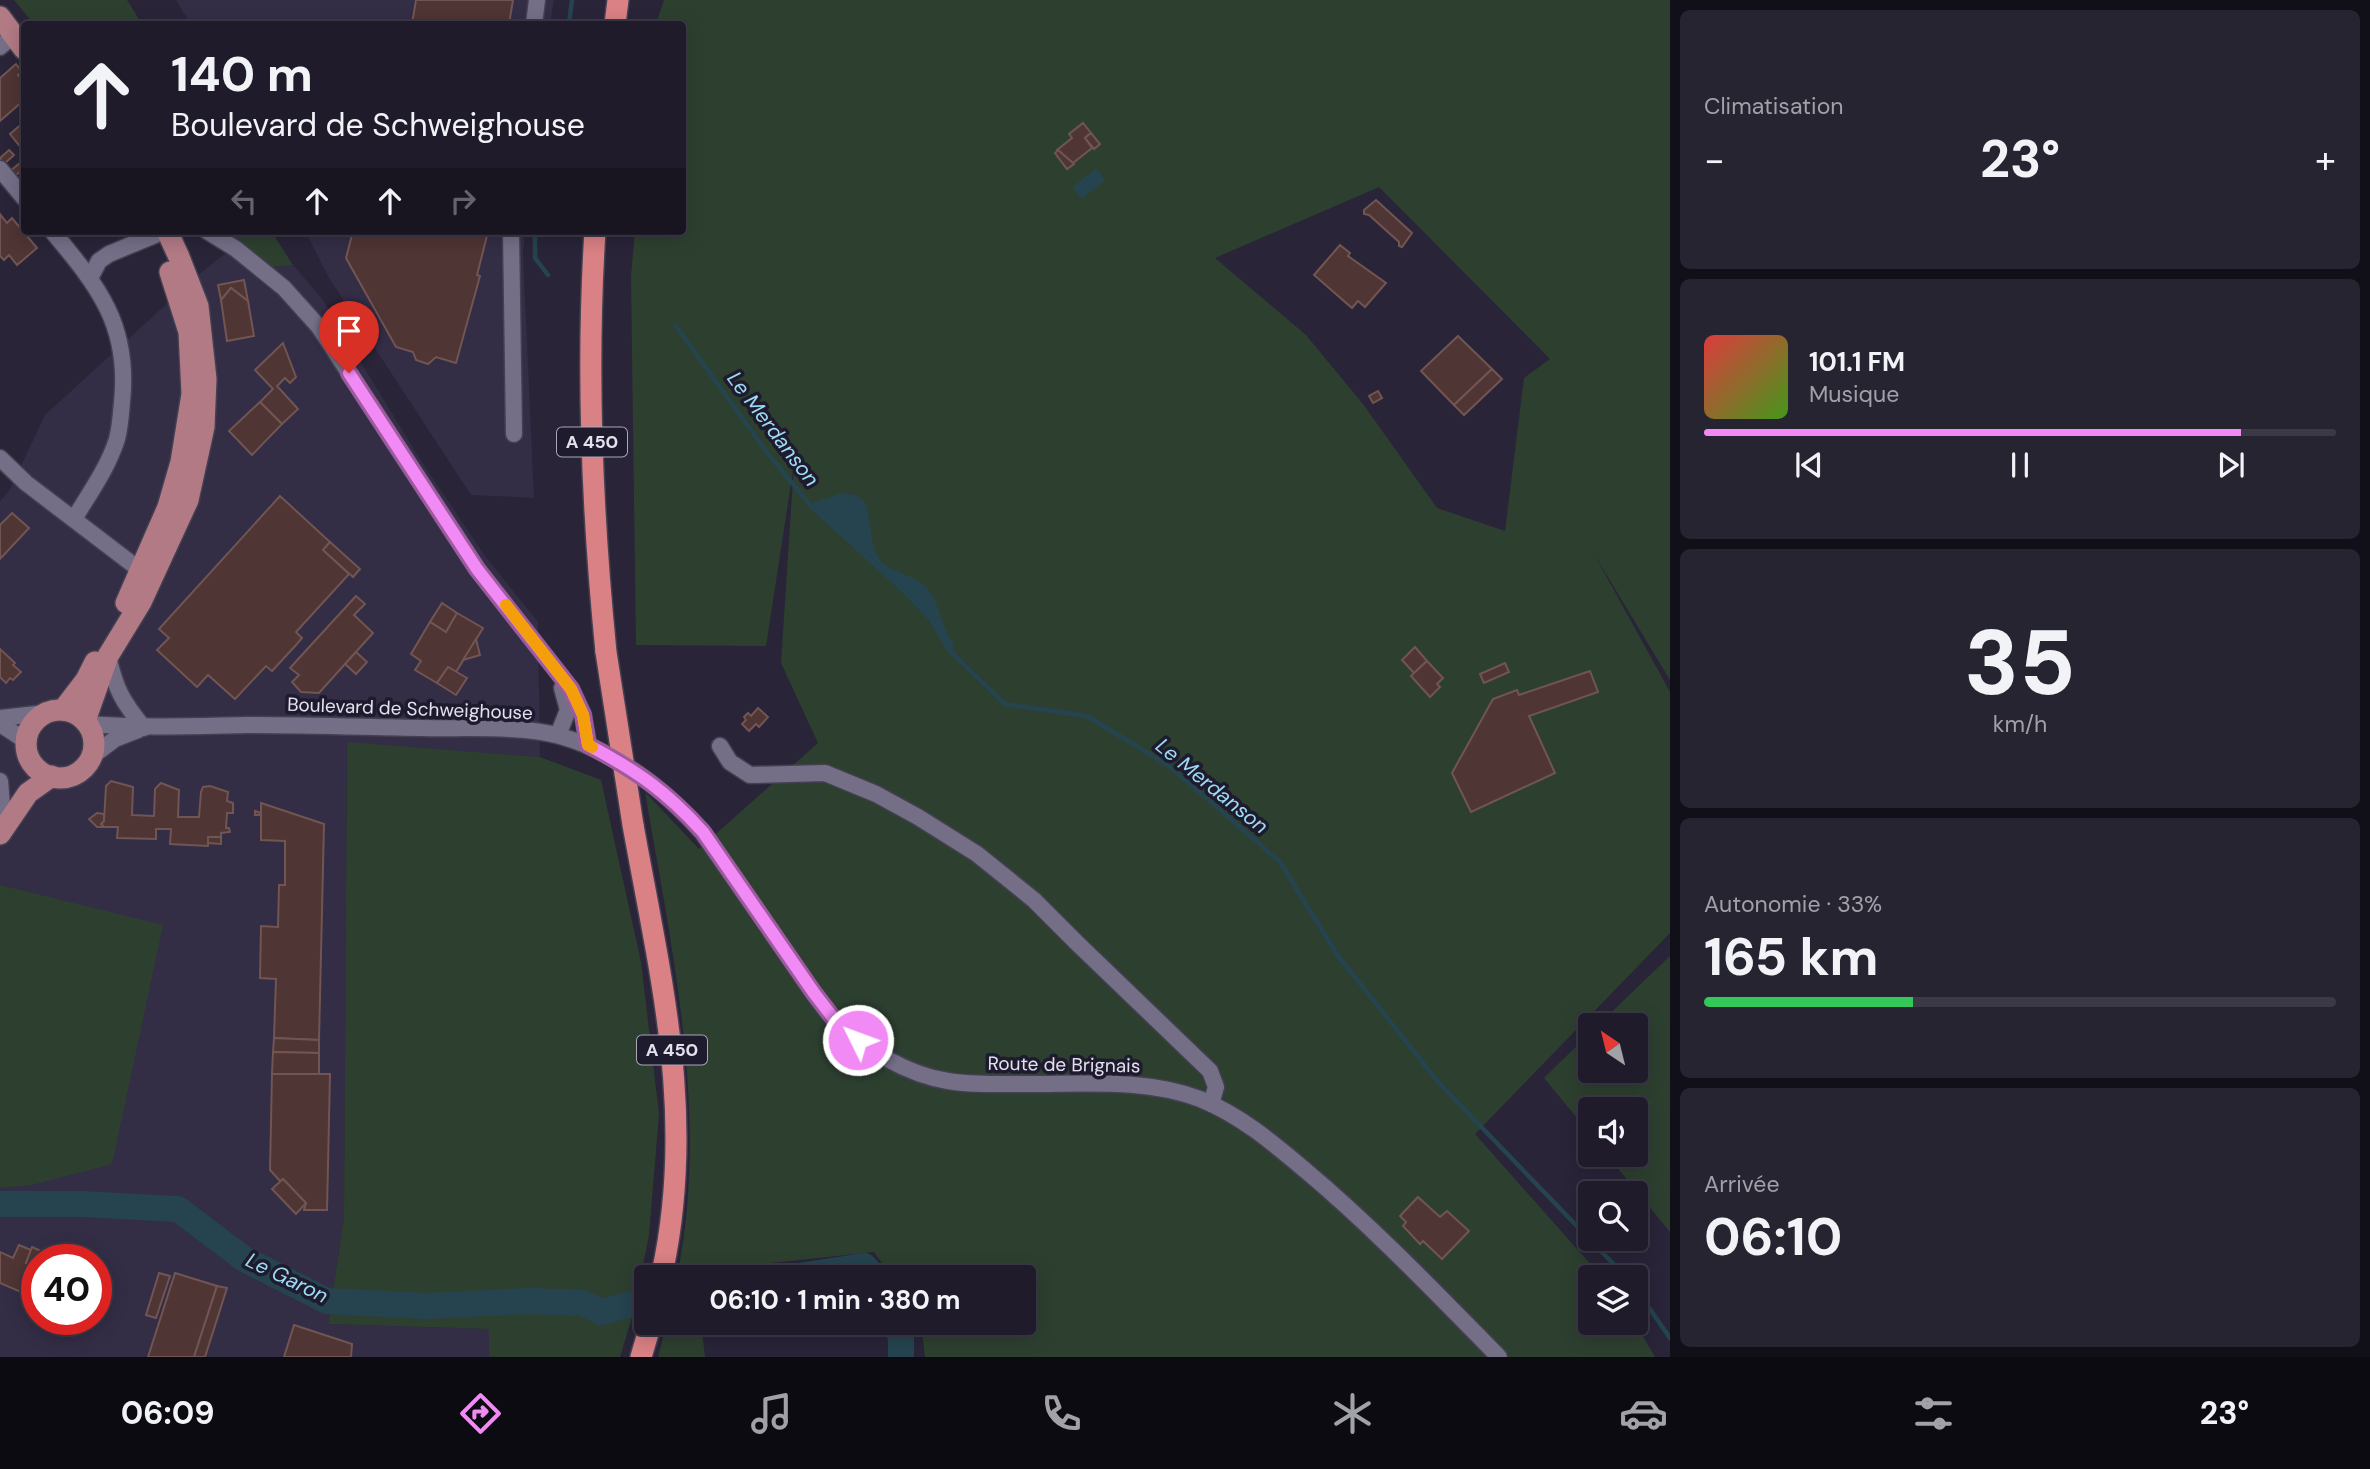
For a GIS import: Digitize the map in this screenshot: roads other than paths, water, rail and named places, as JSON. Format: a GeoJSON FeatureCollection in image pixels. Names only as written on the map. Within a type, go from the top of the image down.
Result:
{"type":"FeatureCollection","features":[{"type":"Feature","properties":{"kind":"highway"},"geometry":{"type":"LineString","coordinates":[[615,21],[618,0]]}},
{"type":"Feature","properties":{"kind":"highway","name":"A 450"},"geometry":{"type":"LineString","coordinates":[[595,235],[591,350],[592,436],[596,539],[606,652],[633,825],[664,984],[673,1060],[676,1107],[675,1185],[664,1265]]}},
{"type":"Feature","properties":{"kind":"highway"},"geometry":{"type":"LineString","coordinates":[[641,1357],[647,1335]]}},
{"type":"Feature","properties":{"kind":"main road"},"geometry":{"type":"LineString","coordinates":[[0,17],[13,44]]}},
{"type":"Feature","properties":{"kind":"main road"},"geometry":{"type":"LineString","coordinates":[[54,712],[91,669],[120,617],[168,507],[181,461],[192,394],[189,332],[159,235]]}},
{"type":"Feature","properties":{"kind":"main road"},"geometry":{"type":"LineString","coordinates":[[87,722],[108,656],[141,602],[188,500],[204,427],[206,379],[198,306],[160,235]]}},
{"type":"Feature","properties":{"kind":"main road"},"geometry":{"type":"LineString","coordinates":[[1,825],[26,771],[27,746],[29,730],[36,720],[54,712],[71,712],[87,722],[94,740],[91,757],[79,771],[61,777],[52,776],[36,767],[27,746]]}},
{"type":"Feature","properties":{"kind":"main road"},"geometry":{"type":"LineString","coordinates":[[1,825],[28,793],[52,776]]}},
{"type":"Feature","properties":{"kind":"street"},"geometry":{"type":"LineString","coordinates":[[534,21],[537,0]]}},
{"type":"Feature","properties":{"kind":"street"},"geometry":{"type":"LineString","coordinates":[[0,169],[21,194]]}},
{"type":"Feature","properties":{"kind":"street"},"geometry":{"type":"LineString","coordinates":[[55,235],[90,278],[113,319],[121,345],[125,376],[117,439],[107,463],[74,519]]}},
{"type":"Feature","properties":{"kind":"street"},"geometry":{"type":"LineString","coordinates":[[90,278],[99,261],[151,235]]}},
{"type":"Feature","properties":{"kind":"street"},"geometry":{"type":"LineString","coordinates":[[213,235],[236,249],[284,288],[319,327],[477,569],[571,689],[583,715],[588,745]]}},
{"type":"Feature","properties":{"kind":"street"},"geometry":{"type":"LineString","coordinates":[[511,235],[514,434]]}},
{"type":"Feature","properties":{"kind":"street"},"geometry":{"type":"LineString","coordinates":[[0,458],[26,483],[140,570]]}},
{"type":"Feature","properties":{"kind":"street"},"geometry":{"type":"LineString","coordinates":[[108,656],[116,688],[124,704],[144,728]]}},
{"type":"Feature","properties":{"kind":"street"},"geometry":{"type":"LineString","coordinates":[[554,666],[568,710],[558,735]]}},
{"type":"Feature","properties":{"kind":"street"},"geometry":{"type":"LineString","coordinates":[[0,721],[54,712]]}},
{"type":"Feature","properties":{"kind":"street"},"geometry":{"type":"LineString","coordinates":[[0,721],[27,746]]}},
{"type":"Feature","properties":{"kind":"street","name":"Boulevard de Schweighouse"},"geometry":{"type":"LineString","coordinates":[[87,722],[144,728],[277,725],[534,731],[558,735],[588,745],[661,789]]}},
{"type":"Feature","properties":{"kind":"street","name":"Boulevard de Schweighouse"},"geometry":{"type":"LineString","coordinates":[[91,757],[115,739],[144,728]]}},
{"type":"Feature","properties":{"kind":"street"},"geometry":{"type":"LineString","coordinates":[[720,746],[730,762],[750,775],[825,773],[876,794],[977,854],[1034,900],[1210,1071],[1216,1087],[1211,1104]]}},
{"type":"Feature","properties":{"kind":"street"},"geometry":{"type":"LineString","coordinates":[[0,781],[1,825]]}},
{"type":"Feature","properties":{"kind":"street","name":"Route de Brignais"},"geometry":{"type":"LineString","coordinates":[[661,789],[703,832],[814,993],[834,1019],[858,1040],[916,1072],[947,1081],[1135,1086],[1172,1091],[1211,1104],[1261,1134],[1321,1184],[1366,1224],[1499,1357]]}},
{"type":"Feature","properties":{"kind":"water"},"geometry":{"type":"Polygon","coordinates":[[[1096,168],[1105,180],[1082,199],[1073,187],[1096,168]]]}},
{"type":"Feature","properties":{"kind":"water"},"geometry":{"type":"Polygon","coordinates":[[[843,493],[855,495],[864,501],[874,548],[880,561],[919,581],[930,592],[954,644],[953,650],[950,651],[931,619],[902,589],[811,506],[812,503],[843,493]]]}},
{"type":"Feature","properties":{"kind":"waterway","name":"Le Merdanson"},"geometry":{"type":"LineString","coordinates":[[569,21],[572,0]]}},
{"type":"Feature","properties":{"kind":"waterway","name":"Le Merdanson"},"geometry":{"type":"LineString","coordinates":[[535,235],[535,258],[548,275]]}},
{"type":"Feature","properties":{"kind":"waterway","name":"Le Merdanson"},"geometry":{"type":"LineString","coordinates":[[676,326],[768,454],[811,506],[902,589],[931,619],[950,651],[1005,704],[1087,716],[1169,766],[1280,862],[1338,956],[1439,1083],[1614,1265]]}},
{"type":"Feature","properties":{"kind":"waterway","name":"Le Garon"},"geometry":{"type":"LineString","coordinates":[[0,1204],[80,1204],[178,1209],[244,1259],[327,1301],[426,1306],[531,1301],[582,1303],[602,1312],[628,1305]]}},
{"type":"Feature","properties":{"kind":"waterway","name":"Le Merdanson"},"geometry":{"type":"LineString","coordinates":[[1648,1306],[1670,1338]]}},
{"type":"Feature","properties":{"kind":"waterway","name":"Le Garon"},"geometry":{"type":"LineString","coordinates":[[900,1335],[901,1357]]}}]}
